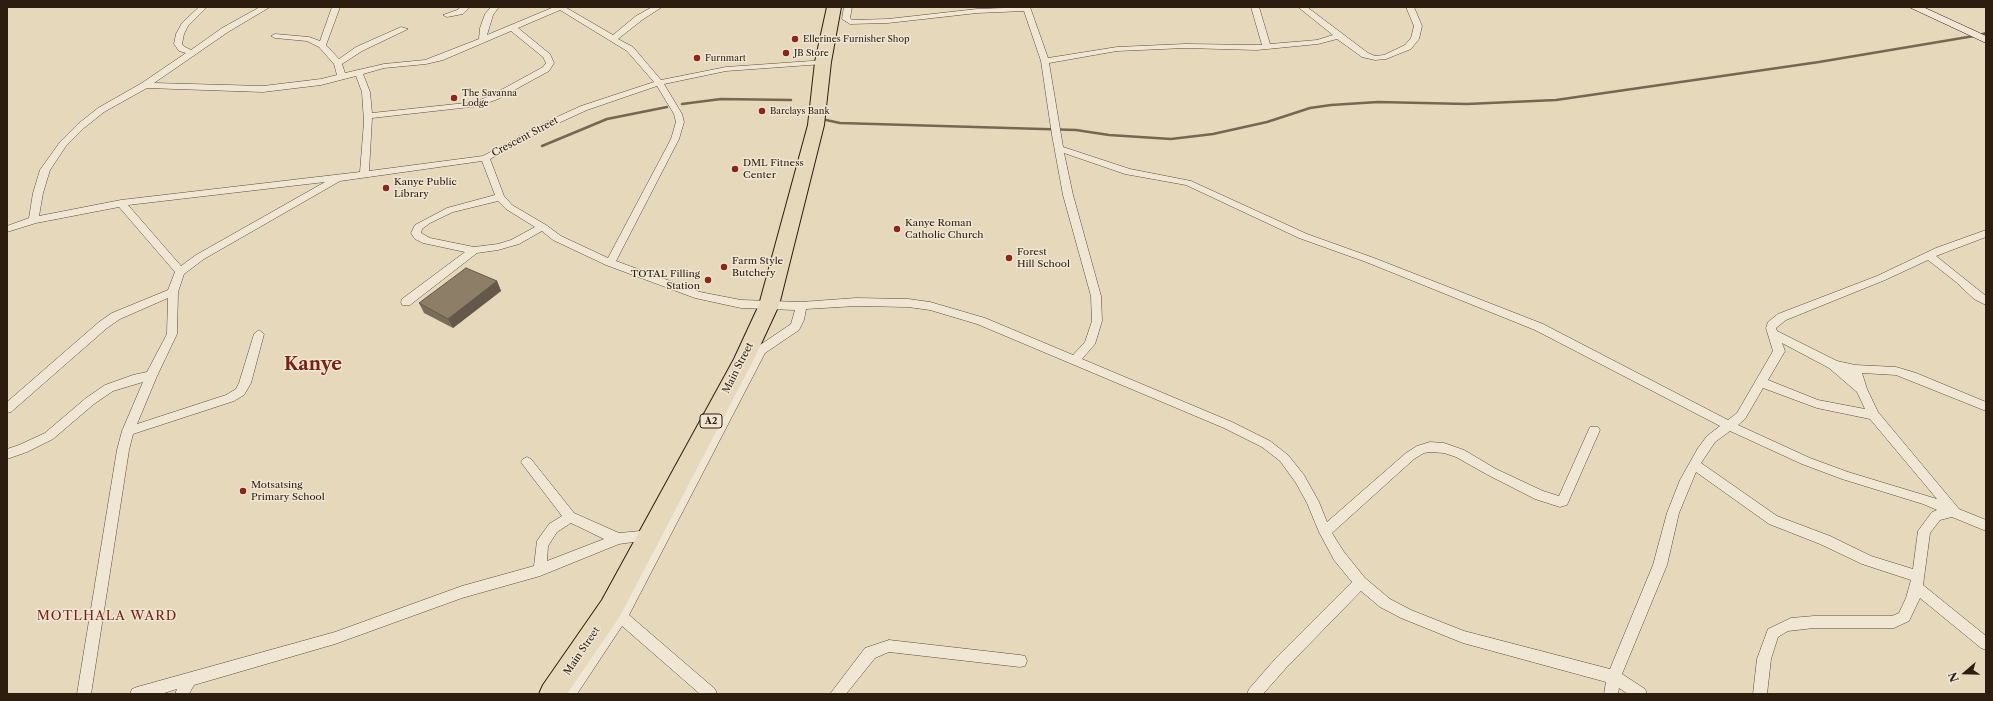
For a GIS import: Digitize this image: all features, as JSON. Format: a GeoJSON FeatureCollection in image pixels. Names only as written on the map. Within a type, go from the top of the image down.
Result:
{"type":"FeatureCollection","features":[{"type":"Feature","properties":{"kind":"highway","name":"Main Street"},"geometry":{"type":"LineString","coordinates":[[552,694],[616,612],[651,534],[744,358],[769,305],[817,118],[823,62],[834,7]]}},
{"type":"Feature","properties":{"kind":"street"},"geometry":{"type":"LineString","coordinates":[[193,53],[182,48],[178,44],[180,34],[185,25],[203,7]]}},
{"type":"Feature","properties":{"kind":"street"},"geometry":{"type":"LineString","coordinates":[[34,220],[38,193],[45,170],[64,144],[101,110],[145,85],[225,30],[264,7]]}},
{"type":"Feature","properties":{"kind":"street"},"geometry":{"type":"LineString","coordinates":[[322,45],[336,7]]}},
{"type":"Feature","properties":{"kind":"street"},"geometry":{"type":"LineString","coordinates":[[447,15],[460,12],[466,7]]}},
{"type":"Feature","properties":{"kind":"street"},"geometry":{"type":"LineString","coordinates":[[483,40],[484,28],[489,14],[495,7]]}},
{"type":"Feature","properties":{"kind":"street"},"geometry":{"type":"LineString","coordinates":[[145,85],[263,89],[321,82],[384,66],[426,62],[513,28],[561,7],[630,49],[658,83],[678,114],[680,122],[675,139],[610,263]]}},
{"type":"Feature","properties":{"kind":"street"},"geometry":{"type":"LineString","coordinates":[[614,38],[658,7]]}},
{"type":"Feature","properties":{"kind":"street"},"geometry":{"type":"LineString","coordinates":[[848,7],[846,19],[850,22],[888,21],[977,11],[1027,8],[1045,62],[1056,135],[1068,194],[1094,283],[1097,321],[1090,344],[1075,360]]}},
{"type":"Feature","properties":{"kind":"street"},"geometry":{"type":"LineString","coordinates":[[1255,7],[1259,25],[1267,47]]}},
{"type":"Feature","properties":{"kind":"street"},"geometry":{"type":"LineString","coordinates":[[1302,7],[1338,36],[1365,55],[1375,58],[1386,57],[1408,47],[1415,39],[1418,26],[1410,7]]}},
{"type":"Feature","properties":{"kind":"street"},"geometry":{"type":"LineString","coordinates":[[1914,7],[1986,40]]}},
{"type":"Feature","properties":{"kind":"street"},"geometry":{"type":"LineString","coordinates":[[368,116],[476,104],[495,97],[546,68],[550,63],[547,56],[513,28]]}},
{"type":"Feature","properties":{"kind":"street"},"geometry":{"type":"LineString","coordinates":[[338,63],[359,49],[404,29]]}},
{"type":"Feature","properties":{"kind":"street"},"geometry":{"type":"LineString","coordinates":[[275,36],[310,39],[322,45],[338,63],[342,77]]}},
{"type":"Feature","properties":{"kind":"street"},"geometry":{"type":"LineString","coordinates":[[1045,62],[1117,49],[1144,46],[1267,47],[1318,42],[1338,36]]}},
{"type":"Feature","properties":{"kind":"street","name":"Crescent Street"},"geometry":{"type":"LineString","coordinates":[[823,62],[726,69],[658,83],[584,108],[549,124],[485,158],[500,197],[509,207],[543,227],[557,238],[610,263],[699,295],[741,304],[801,306],[856,302],[908,303],[930,306],[981,321],[1228,424],[1266,444],[1284,458],[1300,479],[1313,502],[1325,532],[1339,556],[1360,582],[1386,603],[1406,614],[1463,637],[1614,677],[1640,694]]}},
{"type":"Feature","properties":{"kind":"street"},"geometry":{"type":"LineString","coordinates":[[359,73],[366,92],[368,116],[364,175]]}},
{"type":"Feature","properties":{"kind":"street"},"geometry":{"type":"LineString","coordinates":[[1060,150],[1128,172],[1188,183],[1303,236],[1370,260],[1539,327],[1728,425],[1806,461],[1954,510],[1986,526]]}},
{"type":"Feature","properties":{"kind":"street"},"geometry":{"type":"LineString","coordinates":[[7,229],[34,220],[121,203],[364,175],[485,158]]}},
{"type":"Feature","properties":{"kind":"street"},"geometry":{"type":"LineString","coordinates":[[84,694],[97,621],[123,450],[128,431],[151,376],[165,351],[172,334],[173,292],[176,279],[180,272],[200,257],[339,178]]}},
{"type":"Feature","properties":{"kind":"street"},"geometry":{"type":"LineString","coordinates":[[500,197],[450,210],[418,227],[416,233],[419,237],[428,241],[474,250],[498,247],[515,242],[543,227]]}},
{"type":"Feature","properties":{"kind":"street"},"geometry":{"type":"LineString","coordinates":[[121,203],[180,272]]}},
{"type":"Feature","properties":{"kind":"street"},"geometry":{"type":"LineString","coordinates":[[1611,694],[1614,677],[1660,565],[1673,513],[1694,465],[1711,439],[1741,416],[1779,350],[1771,328],[1772,324],[1782,317],[1881,278],[1929,256],[1986,233]]}},
{"type":"Feature","properties":{"kind":"street"},"geometry":{"type":"LineString","coordinates":[[1968,241],[1986,242]]}},
{"type":"Feature","properties":{"kind":"street"},"geometry":{"type":"LineString","coordinates":[[406,302],[474,250]]}},
{"type":"Feature","properties":{"kind":"street"},"geometry":{"type":"LineString","coordinates":[[1929,256],[1986,301]]}},
{"type":"Feature","properties":{"kind":"street"},"geometry":{"type":"LineString","coordinates":[[7,409],[103,325],[116,316],[173,292]]}},
{"type":"Feature","properties":{"kind":"street"},"geometry":{"type":"LineString","coordinates":[[568,694],[616,612],[762,350],[795,327],[799,320],[801,306]]}},
{"type":"Feature","properties":{"kind":"street"},"geometry":{"type":"LineString","coordinates":[[128,431],[230,398],[240,392],[245,383],[259,334]]}},
{"type":"Feature","properties":{"kind":"street"},"geometry":{"type":"LineString","coordinates":[[1774,334],[1834,365],[1861,389]]}},
{"type":"Feature","properties":{"kind":"street"},"geometry":{"type":"LineString","coordinates":[[1834,365],[1855,369],[1873,369],[1906,374],[1986,407]]}},
{"type":"Feature","properties":{"kind":"street"},"geometry":{"type":"LineString","coordinates":[[1855,369],[1861,389],[1874,415],[1954,510]]}},
{"type":"Feature","properties":{"kind":"street"},"geometry":{"type":"LineString","coordinates":[[7,454],[23,449],[49,436],[90,401],[109,388],[133,379],[151,376]]}},
{"type":"Feature","properties":{"kind":"street"},"geometry":{"type":"LineString","coordinates":[[1761,382],[1817,404],[1874,415]]}},
{"type":"Feature","properties":{"kind":"street"},"geometry":{"type":"LineString","coordinates":[[1325,532],[1410,456],[1421,449],[1430,447],[1444,448],[1460,453],[1492,472],[1532,492],[1550,500],[1560,502],[1563,501],[1594,430]]}},
{"type":"Feature","properties":{"kind":"street"},"geometry":{"type":"LineString","coordinates":[[527,462],[570,517],[618,539]]}},
{"type":"Feature","properties":{"kind":"street"},"geometry":{"type":"LineString","coordinates":[[1694,465],[1773,520],[1825,540],[1918,582],[1986,644]]}},
{"type":"Feature","properties":{"kind":"street"},"geometry":{"type":"LineString","coordinates":[[1760,694],[1764,659],[1773,633],[1792,624],[1814,622],[1894,622],[1907,614],[1918,582],[1924,531],[1936,516],[1954,510]]}},
{"type":"Feature","properties":{"kind":"street"},"geometry":{"type":"LineString","coordinates":[[540,570],[542,545],[553,528],[570,517]]}},
{"type":"Feature","properties":{"kind":"street"},"geometry":{"type":"LineString","coordinates":[[137,694],[260,661],[336,638],[392,616],[462,592],[540,570],[618,539],[651,534]]}},
{"type":"Feature","properties":{"kind":"street"},"geometry":{"type":"LineString","coordinates":[[1254,694],[1281,663],[1320,625],[1360,582]]}},
{"type":"Feature","properties":{"kind":"street"},"geometry":{"type":"LineString","coordinates":[[616,612],[710,694]]}},
{"type":"Feature","properties":{"kind":"street"},"geometry":{"type":"LineString","coordinates":[[837,694],[870,653],[880,648],[889,646],[1020,661]]}},
{"type":"Feature","properties":{"kind":"street"},"geometry":{"type":"LineString","coordinates":[[182,694],[189,679]]}},
{"type":"Feature","properties":{"kind":"building"},"geometry":{"type":"Polygon","coordinates":[[[466,268],[497,281],[448,319],[419,303],[466,268]]]}},
{"type":"Feature","properties":{"kind":"waterway"},"geometry":{"type":"LineString","coordinates":[[1980,35],[1986,33]]}},
{"type":"Feature","properties":{"kind":"waterway"},"geometry":{"type":"LineString","coordinates":[[826,120],[840,123],[1076,130],[1109,135],[1171,139],[1213,134],[1267,122],[1310,108],[1331,105],[1378,102],[1467,104],[1556,100],[1819,62],[1974,36]]}},
{"type":"Feature","properties":{"kind":"waterway"},"geometry":{"type":"LineString","coordinates":[[682,104],[721,99],[791,100]]}},
{"type":"Feature","properties":{"kind":"waterway"},"geometry":{"type":"LineString","coordinates":[[542,146],[607,119],[667,107]]}},
{"type":"Feature","properties":{"kind":"place","name":"Ellerines Furnisher Shop"},"geometry":{"type":"Point","coordinates":[795,39]}},
{"type":"Feature","properties":{"kind":"place","name":"JB Store"},"geometry":{"type":"Point","coordinates":[786,53]}},
{"type":"Feature","properties":{"kind":"place","name":"Furnmart"},"geometry":{"type":"Point","coordinates":[697,58]}},
{"type":"Feature","properties":{"kind":"place","name":"The Savanna Lodge"},"geometry":{"type":"Point","coordinates":[454,98]}},
{"type":"Feature","properties":{"kind":"place","name":"Barclays Bank"},"geometry":{"type":"Point","coordinates":[762,111]}},
{"type":"Feature","properties":{"kind":"place","name":"DML Fitness Center"},"geometry":{"type":"Point","coordinates":[735,169]}},
{"type":"Feature","properties":{"kind":"place","name":"Kanye Public Library"},"geometry":{"type":"Point","coordinates":[386,188]}},
{"type":"Feature","properties":{"kind":"place","name":"Kanye Roman Catholic Church"},"geometry":{"type":"Point","coordinates":[897,229]}},
{"type":"Feature","properties":{"kind":"place","name":"Forest Hill School"},"geometry":{"type":"Point","coordinates":[1009,258]}},
{"type":"Feature","properties":{"kind":"place","name":"Farm Style Butchery"},"geometry":{"type":"Point","coordinates":[724,267]}},
{"type":"Feature","properties":{"kind":"place","name":"TOTAL Filling Station"},"geometry":{"type":"Point","coordinates":[708,280]}},
{"type":"Feature","properties":{"kind":"place","name":"Motsatsing Primary School"},"geometry":{"type":"Point","coordinates":[243,491]}},
{"type":"Feature","properties":{"kind":"district","name":"Kanye"},"geometry":{"type":"Point","coordinates":[313,365]}},
{"type":"Feature","properties":{"kind":"district","name":"MOTLHALA WARD"},"geometry":{"type":"Point","coordinates":[107,616]}}]}
